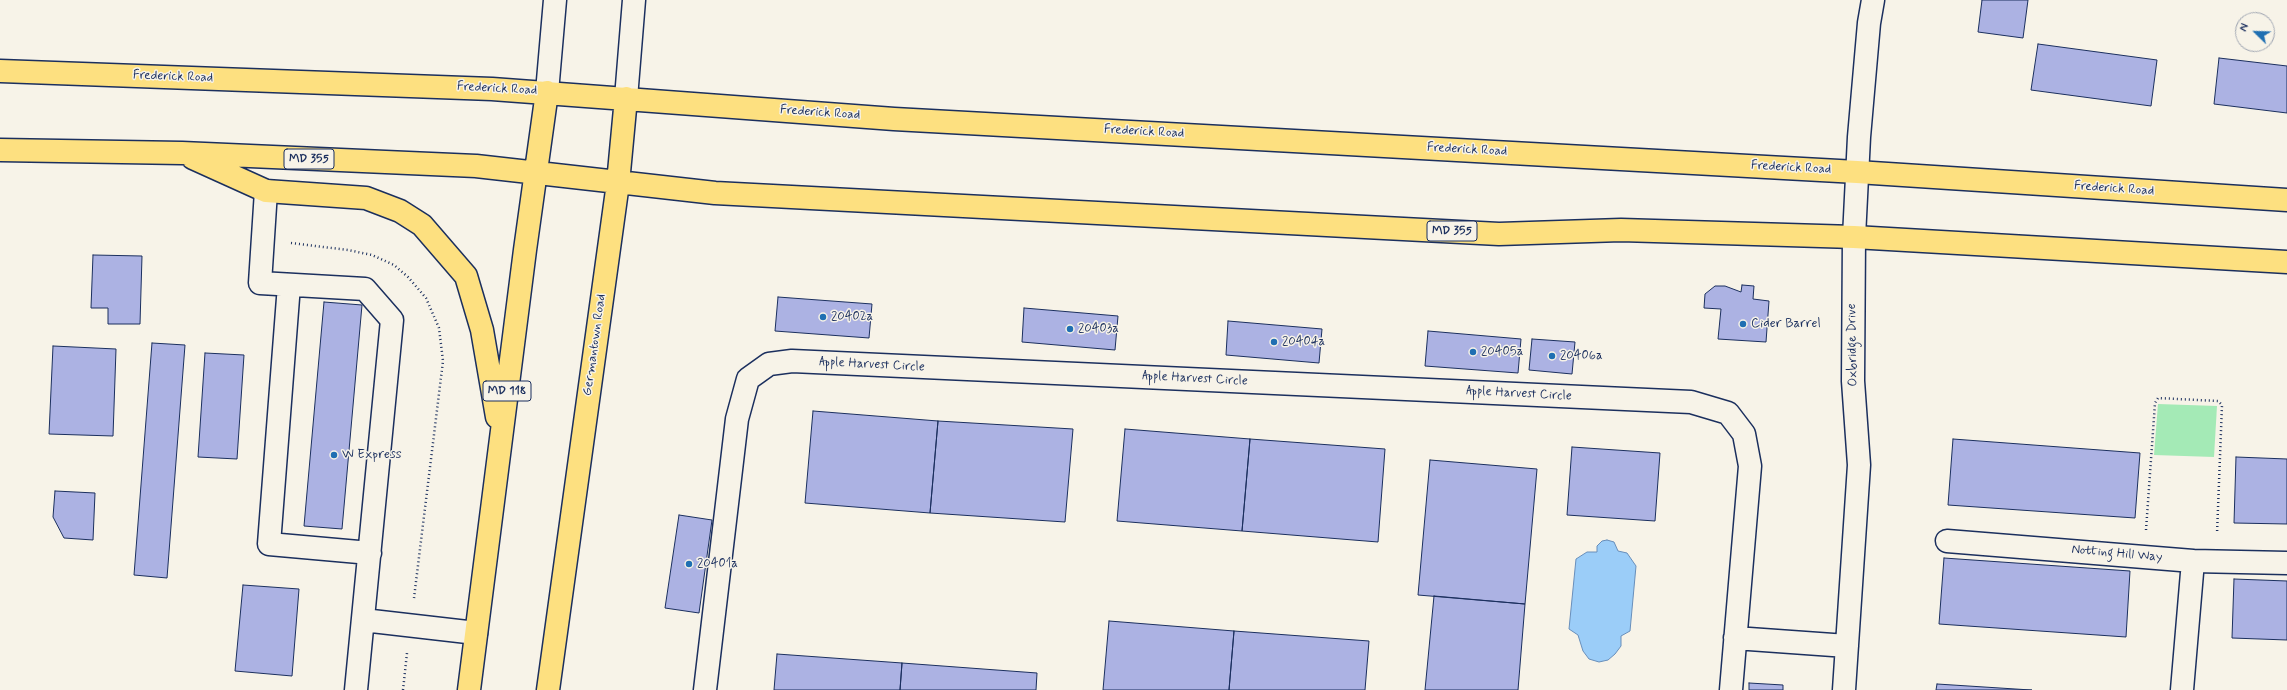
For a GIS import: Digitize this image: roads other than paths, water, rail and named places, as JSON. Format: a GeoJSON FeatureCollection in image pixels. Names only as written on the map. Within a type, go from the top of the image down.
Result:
{"type":"FeatureCollection","features":[{"type":"Feature","properties":{"kind":"main road","name":"Frederick Road"},"geometry":{"type":"LineString","coordinates":[[0,71],[547,92],[894,119],[1857,172],[2287,200]]}},
{"type":"Feature","properties":{"kind":"main road","name":"MD 118"},"geometry":{"type":"LineString","coordinates":[[470,690],[500,439],[547,92]]}},
{"type":"Feature","properties":{"kind":"main road","name":"Germantown Road"},"geometry":{"type":"LineString","coordinates":[[548,690],[618,183],[626,98]]}},
{"type":"Feature","properties":{"kind":"main road","name":"MD 355"},"geometry":{"type":"LineString","coordinates":[[0,150],[182,153],[476,166],[715,193],[1499,234],[1621,230],[1854,237],[2287,262]]}},
{"type":"Feature","properties":{"kind":"main road"},"geometry":{"type":"LineString","coordinates":[[182,153],[266,191],[366,198],[400,211],[422,225],[466,276],[482,330],[500,439]]}},
{"type":"Feature","properties":{"kind":"street"},"geometry":{"type":"LineString","coordinates":[[547,92],[555,0]]}},
{"type":"Feature","properties":{"kind":"street","name":"Germantown Road"},"geometry":{"type":"LineString","coordinates":[[626,98],[634,0]]}},
{"type":"Feature","properties":{"kind":"street","name":"Oxbridge Drive"},"geometry":{"type":"LineString","coordinates":[[1844,690],[1859,465],[1853,381],[1854,237],[1857,172],[1869,22],[1873,0]]}},
{"type":"Feature","properties":{"kind":"street"},"geometry":{"type":"LineString","coordinates":[[266,191],[260,283],[365,289],[392,320],[356,690]]}},
{"type":"Feature","properties":{"kind":"street"},"geometry":{"type":"LineString","coordinates":[[289,285],[269,544],[370,553]]}},
{"type":"Feature","properties":{"kind":"street","name":"Apple Harvest Circle"},"geometry":{"type":"LineString","coordinates":[[705,690],[737,419],[748,379],[769,364],[792,361],[1691,402],[1728,412],[1744,434],[1750,466],[1730,690]]}},
{"type":"Feature","properties":{"kind":"street","name":"Notting Hill Way"},"geometry":{"type":"LineString","coordinates":[[1947,541],[2193,561],[2287,563]]}},
{"type":"Feature","properties":{"kind":"street"},"geometry":{"type":"LineString","coordinates":[[2182,690],[2193,561]]}},
{"type":"Feature","properties":{"kind":"street"},"geometry":{"type":"LineString","coordinates":[[364,620],[476,633]]}},
{"type":"Feature","properties":{"kind":"street"},"geometry":{"type":"LineString","coordinates":[[1735,638],[1847,646]]}},
{"type":"Feature","properties":{"kind":"water"},"geometry":{"type":"Polygon","coordinates":[[[1607,540],[1614,542],[1618,551],[1627,553],[1636,566],[1630,631],[1621,636],[1621,646],[1615,654],[1608,660],[1599,662],[1589,659],[1583,651],[1578,635],[1569,629],[1576,559],[1587,552],[1597,552],[1597,546],[1602,541],[1607,540]]]}},
{"type":"Feature","properties":{"kind":"place","name":"20402a"},"geometry":{"type":"Point","coordinates":[823,317]}},
{"type":"Feature","properties":{"kind":"place","name":"Cider Barrel"},"geometry":{"type":"Point","coordinates":[1743,324]}},
{"type":"Feature","properties":{"kind":"place","name":"20403a"},"geometry":{"type":"Point","coordinates":[1070,329]}},
{"type":"Feature","properties":{"kind":"place","name":"20404a"},"geometry":{"type":"Point","coordinates":[1274,342]}},
{"type":"Feature","properties":{"kind":"place","name":"20405a"},"geometry":{"type":"Point","coordinates":[1473,352]}},
{"type":"Feature","properties":{"kind":"place","name":"20406a"},"geometry":{"type":"Point","coordinates":[1552,356]}},
{"type":"Feature","properties":{"kind":"place","name":"W Express"},"geometry":{"type":"Point","coordinates":[334,455]}},
{"type":"Feature","properties":{"kind":"place","name":"20401a"},"geometry":{"type":"Point","coordinates":[689,564]}}]}
